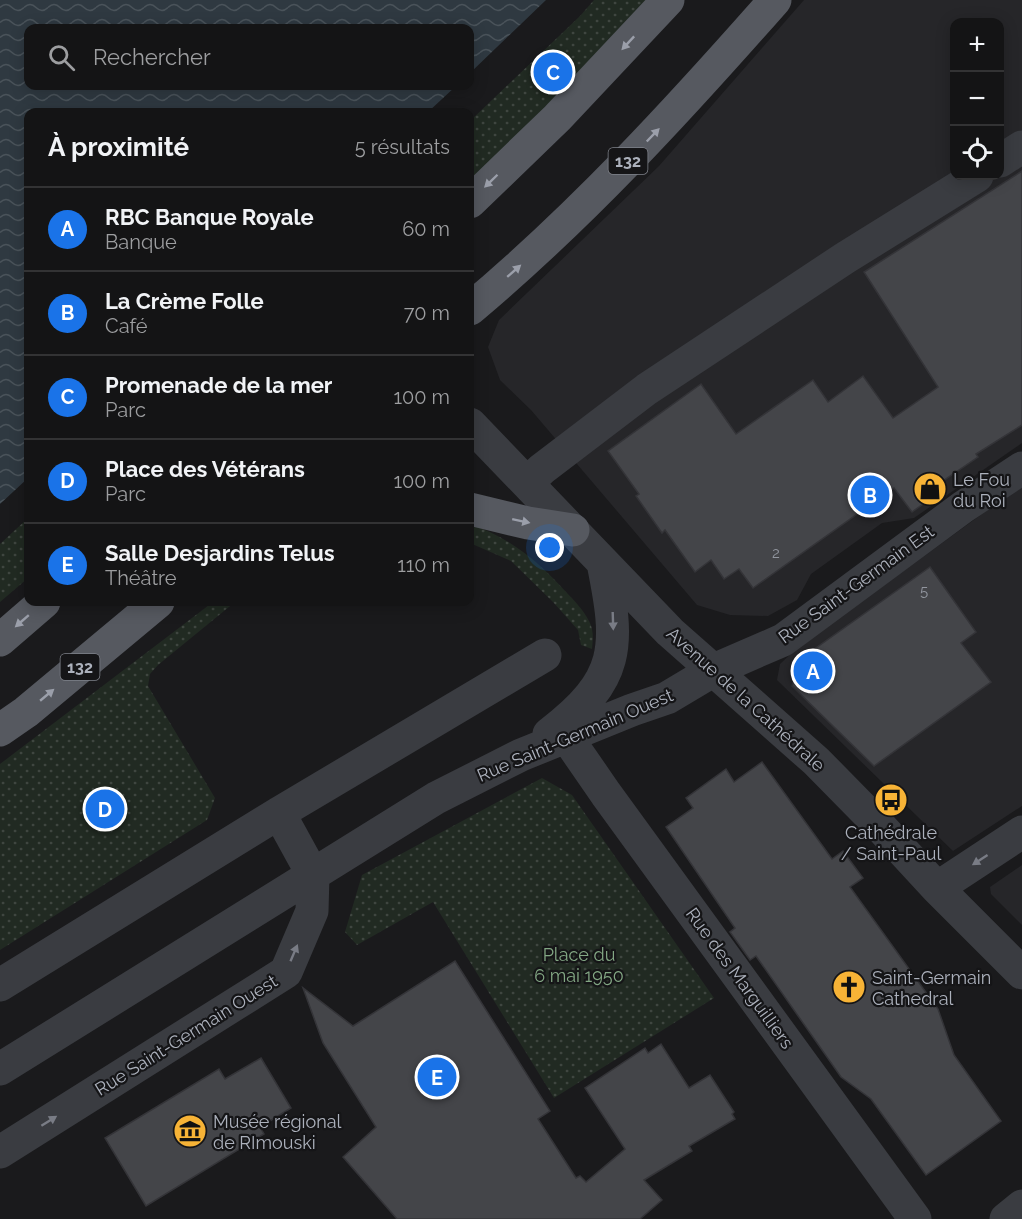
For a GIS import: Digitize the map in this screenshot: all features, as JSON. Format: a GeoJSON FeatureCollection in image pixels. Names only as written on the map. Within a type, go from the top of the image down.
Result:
{"type":"FeatureCollection","features":[{"type":"Feature","properties":{"kind":"main road"},"geometry":{"type":"LineString","coordinates":[[474,198],[557,118],[668,0]]}},
{"type":"Feature","properties":{"kind":"main road","name":"132"},"geometry":{"type":"LineString","coordinates":[[474,306],[517,269],[595,195],[695,91],[775,0]]}},
{"type":"Feature","properties":{"kind":"main road"},"geometry":{"type":"LineString","coordinates":[[474,510],[528,523],[573,530]]}},
{"type":"Feature","properties":{"kind":"main road"},"geometry":{"type":"LineString","coordinates":[[0,640],[39,606]]}},
{"type":"Feature","properties":{"kind":"main road","name":"132"},"geometry":{"type":"LineString","coordinates":[[0,730],[26,712],[153,606]]}},
{"type":"Feature","properties":{"kind":"street"},"geometry":{"type":"LineString","coordinates":[[1004,158],[1022,147]]}},
{"type":"Feature","properties":{"kind":"street"},"geometry":{"type":"LineString","coordinates":[[527,483],[646,389],[845,258],[970,180]]}},
{"type":"Feature","properties":{"kind":"street","name":"Avenue de la Cathédrale"},"geometry":{"type":"LineString","coordinates":[[474,428],[670,632],[816,761],[1022,973]]}},
{"type":"Feature","properties":{"kind":"street","name":"Rue Saint-Germain Est"},"geometry":{"type":"LineString","coordinates":[[714,670],[783,640],[963,507],[1022,468]]}},
{"type":"Feature","properties":{"kind":"street"},"geometry":{"type":"LineString","coordinates":[[522,755],[571,717],[591,697],[602,678],[610,658],[613,641],[613,611],[603,563]]}},
{"type":"Feature","properties":{"kind":"street"},"geometry":{"type":"LineString","coordinates":[[0,985],[279,813],[544,655]]}},
{"type":"Feature","properties":{"kind":"street","name":"Rue Saint-Germain Ouest"},"geometry":{"type":"LineString","coordinates":[[0,1069],[436,798],[522,755],[667,698],[714,670]]}},
{"type":"Feature","properties":{"kind":"street","name":"Rue des Marguilliers"},"geometry":{"type":"LineString","coordinates":[[566,736],[915,1219]]}},
{"type":"Feature","properties":{"kind":"street"},"geometry":{"type":"LineString","coordinates":[[279,813],[314,875]]}},
{"type":"Feature","properties":{"kind":"street"},"geometry":{"type":"LineString","coordinates":[[937,888],[1022,832]]}},
{"type":"Feature","properties":{"kind":"street","name":"Rue Saint-Germain Ouest"},"geometry":{"type":"LineString","coordinates":[[0,1152],[286,972],[312,911],[314,875]]}},
{"type":"Feature","properties":{"kind":"street"},"geometry":{"type":"LineString","coordinates":[[1006,1219],[1022,1206]]}},
{"type":"Feature","properties":{"kind":"shaded area"},"geometry":{"type":"Polygon","coordinates":[[[804,0],[1022,0],[1022,443],[914,518],[882,523],[811,574],[797,600],[768,616],[730,615],[697,605],[531,410],[500,380],[488,347],[499,320],[659,166],[804,0]]]}},
{"type":"Feature","properties":{"kind":"shaded area"},"geometry":{"type":"Polygon","coordinates":[[[1022,485],[1022,806],[953,851],[777,680],[780,664],[796,649],[1022,485]]]}},
{"type":"Feature","properties":{"kind":"shaded area"},"geometry":{"type":"Polygon","coordinates":[[[1022,865],[1022,925],[991,894],[990,887],[1022,865]]]}},
{"type":"Feature","properties":{"kind":"green space"},"geometry":{"type":"Polygon","coordinates":[[[594,0],[651,0],[607,49],[474,178],[474,117],[594,0]]]}},
{"type":"Feature","properties":{"kind":"green space"},"geometry":{"type":"Polygon","coordinates":[[[24,522],[24,581],[0,602],[0,544],[24,522]]]}},
{"type":"Feature","properties":{"kind":"green space"},"geometry":{"type":"Polygon","coordinates":[[[474,525],[510,543],[556,581],[579,606],[591,624],[592,649],[581,645],[578,630],[511,561],[474,545],[474,525]]]}},
{"type":"Feature","properties":{"kind":"green space"},"geometry":{"type":"Polygon","coordinates":[[[208,606],[230,606],[158,665],[150,674],[148,686],[215,798],[207,820],[0,950],[0,764],[208,606]]]}},
{"type":"Feature","properties":{"kind":"green space","name":"Place du 6 mai 1950"},"geometry":{"type":"Polygon","coordinates":[[[542,778],[572,795],[714,998],[554,1098],[433,902],[357,945],[345,932],[362,875],[542,778]]]}},
{"type":"Feature","properties":{"kind":"water"},"geometry":{"type":"Polygon","coordinates":[[[0,0],[546,0],[474,69],[474,24],[24,24],[24,90],[452,90],[432,108],[24,108],[24,482],[0,504],[0,0]]]}},
{"type":"Feature","properties":{"kind":"building"},"geometry":{"type":"Polygon","coordinates":[[[1022,171],[1022,425],[976,454],[978,457],[940,483],[944,489],[912,512],[894,488],[753,588],[739,569],[724,579],[711,560],[695,572],[665,530],[662,533],[636,496],[639,494],[608,451],[701,384],[736,434],[813,380],[828,402],[863,376],[893,418],[938,387],[864,272],[1022,171]]]}},
{"type":"Feature","properties":{"kind":"building"},"geometry":{"type":"Polygon","coordinates":[[[930,567],[976,632],[961,643],[991,682],[874,766],[792,686],[799,660],[930,567]]]}},
{"type":"Feature","properties":{"kind":"building","name":"Saint-Germain Cathedral"},"geometry":{"type":"Polygon","coordinates":[[[762,762],[832,859],[843,851],[863,878],[850,887],[938,1009],[954,1055],[1001,1121],[926,1175],[871,1099],[841,1077],[756,956],[750,960],[730,932],[735,928],[666,827],[693,808],[686,798],[726,769],[734,782],[762,762]]]}},
{"type":"Feature","properties":{"kind":"building"},"geometry":{"type":"Polygon","coordinates":[[[455,961],[550,1111],[538,1119],[576,1178],[580,1176],[586,1182],[625,1149],[585,1088],[645,1048],[648,1053],[661,1044],[689,1088],[710,1075],[734,1112],[732,1114],[735,1119],[689,1146],[692,1151],[644,1180],[662,1200],[640,1219],[397,1219],[343,1157],[376,1127],[323,1043],[303,988],[353,1026],[455,961]]]}},
{"type":"Feature","properties":{"kind":"building","name":"Musée régional de RImouski"},"geometry":{"type":"Polygon","coordinates":[[[261,1058],[291,1108],[260,1127],[264,1134],[146,1206],[105,1138],[219,1069],[225,1079],[261,1058]]]}},
{"type":"Feature","properties":{"kind":"place","name":"Promenade de la mer"},"geometry":{"type":"Point","coordinates":[553,72]}},
{"type":"Feature","properties":{"kind":"place","name":"Le Fou du Roi"},"geometry":{"type":"Point","coordinates":[930,489]}},
{"type":"Feature","properties":{"kind":"place","name":"La Crème Folle"},"geometry":{"type":"Point","coordinates":[870,495]}},
{"type":"Feature","properties":{"kind":"place","name":"RBC Banque Royale"},"geometry":{"type":"Point","coordinates":[813,671]}},
{"type":"Feature","properties":{"kind":"place","name":"Cathédrale / Saint-Paul"},"geometry":{"type":"Point","coordinates":[891,800]}},
{"type":"Feature","properties":{"kind":"place","name":"Place des Vétérans"},"geometry":{"type":"Point","coordinates":[105,809]}},
{"type":"Feature","properties":{"kind":"place","name":"Saint-Germain Cathedral"},"geometry":{"type":"Point","coordinates":[849,987]}},
{"type":"Feature","properties":{"kind":"place","name":"Salle Desjardins Telus"},"geometry":{"type":"Point","coordinates":[437,1077]}},
{"type":"Feature","properties":{"kind":"place","name":"Musée régional de RImouski"},"geometry":{"type":"Point","coordinates":[190,1131]}}]}
